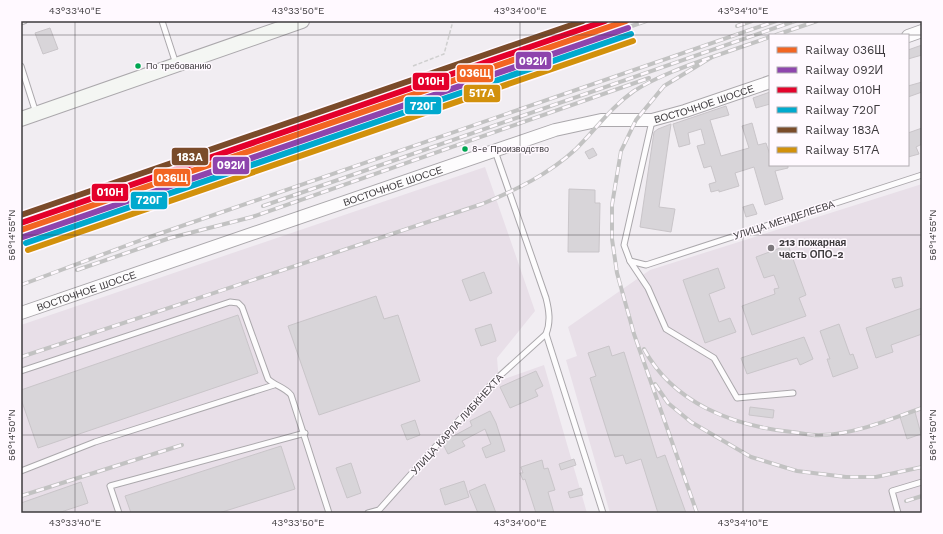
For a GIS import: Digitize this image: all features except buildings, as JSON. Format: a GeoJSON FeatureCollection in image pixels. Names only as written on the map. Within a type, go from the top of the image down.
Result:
{"type":"FeatureCollection","features":[{"type":"Feature","properties":{"kind":"main road"},"geometry":{"type":"LineString","coordinates":[[21,118],[176,64],[278,25],[302,21]]}},
{"type":"Feature","properties":{"kind":"street"},"geometry":{"type":"LineString","coordinates":[[909,36],[922,31]]}},
{"type":"Feature","properties":{"kind":"street","name":"ВОСТОЧНОЕ ШОССЕ"},"geometry":{"type":"LineString","coordinates":[[21,313],[575,125],[601,120],[652,120],[685,111],[769,82]]}},
{"type":"Feature","properties":{"kind":"lane"},"geometry":{"type":"LineString","coordinates":[[162,21],[176,64]]}},
{"type":"Feature","properties":{"kind":"lane"},"geometry":{"type":"LineString","coordinates":[[21,66],[36,113]]}},
{"type":"Feature","properties":{"kind":"lane"},"geometry":{"type":"LineString","coordinates":[[652,120],[624,245],[630,261],[648,288],[666,329],[714,358],[737,398],[793,393]]}},
{"type":"Feature","properties":{"kind":"lane"},"geometry":{"type":"LineString","coordinates":[[495,151],[548,305],[549,321],[546,334],[603,513]]}},
{"type":"Feature","properties":{"kind":"lane","name":"УЛИЦА МЕНДЕЛЕЕВА"},"geometry":{"type":"LineString","coordinates":[[630,261],[646,264],[922,175]]}},
{"type":"Feature","properties":{"kind":"lane"},"geometry":{"type":"LineString","coordinates":[[21,371],[230,302],[238,303],[242,306],[268,379],[274,385],[287,390],[291,395],[305,433],[329,513]]}},
{"type":"Feature","properties":{"kind":"lane","name":"УЛИЦА КАРЛА ЛИБКНЕХТА"},"geometry":{"type":"LineString","coordinates":[[368,513],[379,510],[494,381],[546,334]]}},
{"type":"Feature","properties":{"kind":"lane"},"geometry":{"type":"LineString","coordinates":[[21,471],[95,442],[274,385]]}},
{"type":"Feature","properties":{"kind":"lane"},"geometry":{"type":"LineString","coordinates":[[119,513],[110,486],[305,433]]}},
{"type":"Feature","properties":{"kind":"lane"},"geometry":{"type":"LineString","coordinates":[[898,513],[892,492],[922,482]]}},
{"type":"Feature","properties":{"kind":"path"},"geometry":{"type":"LineString","coordinates":[[413,66],[444,54],[453,21]]}},
{"type":"Feature","properties":{"kind":"shaded area"},"geometry":{"type":"Polygon","coordinates":[[[485,167],[535,311],[497,358],[499,381],[544,365],[587,513],[21,513],[21,325],[485,167]]]}},
{"type":"Feature","properties":{"kind":"shaded area"},"geometry":{"type":"Polygon","coordinates":[[[922,184],[922,513],[610,513],[566,360],[577,356],[568,327],[650,270],[922,184]]]}},
{"type":"Feature","properties":{"kind":"railway"},"geometry":{"type":"LineString","coordinates":[[21,244],[646,21]]}},
{"type":"Feature","properties":{"kind":"railway"},"geometry":{"type":"LineString","coordinates":[[737,26],[752,21]]}},
{"type":"Feature","properties":{"kind":"railway"},"geometry":{"type":"LineString","coordinates":[[21,285],[144,239],[776,21]]}},
{"type":"Feature","properties":{"kind":"railway"},"geometry":{"type":"LineString","coordinates":[[263,206],[795,21]]}},
{"type":"Feature","properties":{"kind":"railway"},"geometry":{"type":"LineString","coordinates":[[779,34],[817,21]]}},
{"type":"Feature","properties":{"kind":"railway"},"geometry":{"type":"LineString","coordinates":[[697,513],[634,334],[617,273],[612,239],[612,205],[621,151],[636,120],[664,86],[712,57],[769,37]]}},
{"type":"Feature","properties":{"kind":"railway"},"geometry":{"type":"LineString","coordinates":[[21,357],[495,199],[532,181],[566,158],[618,104],[634,91],[662,76],[712,57]]}},
{"type":"Feature","properties":{"kind":"railway"},"geometry":{"type":"LineString","coordinates":[[77,270],[170,238],[252,217],[649,78]]}},
{"type":"Feature","properties":{"kind":"railway"},"geometry":{"type":"LineString","coordinates":[[644,349],[656,368],[671,384],[688,397],[727,417],[770,429],[814,435],[835,434],[860,429],[922,408]]}},
{"type":"Feature","properties":{"kind":"railway"},"geometry":{"type":"LineString","coordinates":[[655,384],[668,403],[691,422],[751,457],[797,471],[846,477],[876,477],[922,467]]}},
{"type":"Feature","properties":{"kind":"railway"},"geometry":{"type":"LineString","coordinates":[[21,496],[182,445]]}},
{"type":"Feature","properties":{"kind":"railway"},"geometry":{"type":"LineString","coordinates":[[906,501],[922,496]]}},
{"type":"Feature","properties":{"kind":"rail line","name":"183А"},"geometry":{"type":"LineString","coordinates":[[21,215],[583,21]]}},
{"type":"Feature","properties":{"kind":"rail line","name":"010Н"},"geometry":{"type":"LineString","coordinates":[[21,223],[605,21]]}},
{"type":"Feature","properties":{"kind":"rail line","name":"036Щ"},"geometry":{"type":"LineString","coordinates":[[21,230],[626,21]]}},
{"type":"Feature","properties":{"kind":"rail line","name":"092И"},"geometry":{"type":"LineString","coordinates":[[23,237],[628,28]]}},
{"type":"Feature","properties":{"kind":"rail line","name":"720Г"},"geometry":{"type":"LineString","coordinates":[[26,243],[631,34]]}},
{"type":"Feature","properties":{"kind":"rail line","name":"517А"},"geometry":{"type":"LineString","coordinates":[[28,250],[633,41]]}},
{"type":"Feature","properties":{"kind":"place","name":"По требованию"},"geometry":{"type":"Point","coordinates":[138,66]}},
{"type":"Feature","properties":{"kind":"place","name":"8-е Производство"},"geometry":{"type":"Point","coordinates":[465,149]}},
{"type":"Feature","properties":{"kind":"place","name":"213 пожарная часть ОПО-2"},"geometry":{"type":"Point","coordinates":[771,248]}}]}
